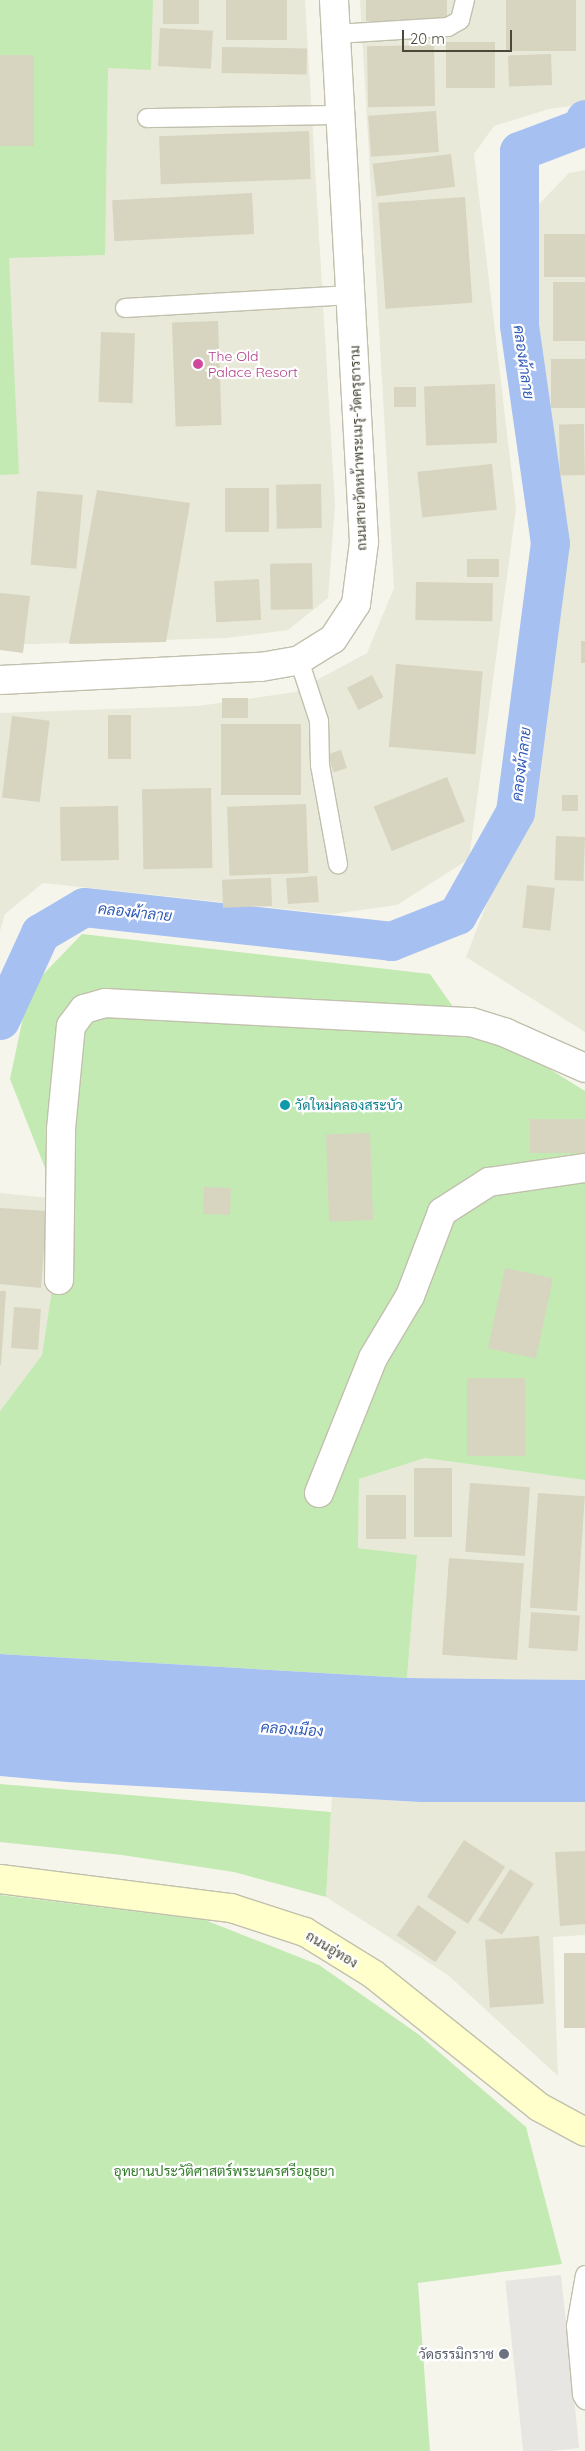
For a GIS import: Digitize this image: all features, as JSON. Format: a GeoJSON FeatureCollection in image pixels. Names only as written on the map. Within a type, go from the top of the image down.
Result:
{"type":"FeatureCollection","features":[{"type":"Feature","properties":{"kind":"main road","name":"ถนนอู่ทอง"},"geometry":{"type":"LineString","coordinates":[[0,1879],[231,1908],[305,1932],[373,1974],[539,2107],[585,2132]]}},
{"type":"Feature","properties":{"kind":"street","name":"ถนนสายวัดหน้าพระเมรุ-วัดครุธาราม"},"geometry":{"type":"LineString","coordinates":[[0,680],[261,667],[299,660],[333,639],[356,604],[364,542],[334,0]]}},
{"type":"Feature","properties":{"kind":"street"},"geometry":{"type":"LineString","coordinates":[[59,1280],[61,1128],[71,1026],[84,1009],[105,1003],[471,1022],[506,1033],[585,1068]]}},
{"type":"Feature","properties":{"kind":"street"},"geometry":{"type":"LineString","coordinates":[[318,1493],[373,1358],[410,1296],[442,1212],[489,1182],[585,1168]]}},
{"type":"Feature","properties":{"kind":"lane"},"geometry":{"type":"LineString","coordinates":[[336,34],[448,27],[460,20],[465,0]]}},
{"type":"Feature","properties":{"kind":"lane"},"geometry":{"type":"LineString","coordinates":[[147,118],[341,115]]}},
{"type":"Feature","properties":{"kind":"lane"},"geometry":{"type":"LineString","coordinates":[[125,308],[351,295]]}},
{"type":"Feature","properties":{"kind":"lane"},"geometry":{"type":"LineString","coordinates":[[299,660],[319,721],[320,765],[338,864]]}},
{"type":"Feature","properties":{"kind":"lane"},"geometry":{"type":"LineString","coordinates":[[585,2275],[576,2326],[582,2396],[585,2400]]}},
{"type":"Feature","properties":{"kind":"shaded area"},"geometry":{"type":"Polygon","coordinates":[[[0,0],[305,0],[335,505],[328,598],[288,630],[226,638],[0,645],[0,0]]]}},
{"type":"Feature","properties":{"kind":"shaded area"},"geometry":{"type":"Polygon","coordinates":[[[360,0],[585,0],[585,104],[549,109],[494,126],[474,154],[516,509],[469,859],[397,905],[332,914],[43,883],[5,914],[0,931],[0,713],[198,706],[295,692],[367,653],[394,588],[360,0]]]}},
{"type":"Feature","properties":{"kind":"shaded area"},"geometry":{"type":"Polygon","coordinates":[[[585,170],[585,1032],[466,957],[530,792],[568,527],[535,320],[539,204],[569,173],[585,170]]]}},
{"type":"Feature","properties":{"kind":"shaded area"},"geometry":{"type":"Polygon","coordinates":[[[0,1193],[50,1198],[54,1276],[42,1355],[0,1411],[0,1193]]]}},
{"type":"Feature","properties":{"kind":"shaded area"},"geometry":{"type":"Polygon","coordinates":[[[425,1458],[585,1480],[585,1680],[407,1678],[417,1555],[358,1548],[359,1479],[425,1458]]]}},
{"type":"Feature","properties":{"kind":"shaded area"},"geometry":{"type":"Polygon","coordinates":[[[332,1797],[420,1802],[585,1802],[585,1935],[553,1937],[558,2076],[448,1975],[326,1897],[332,1797]]]}},
{"type":"Feature","properties":{"kind":"shaded area"},"geometry":{"type":"Polygon","coordinates":[[[561,2275],[579,2448],[523,2451],[505,2281],[561,2275]]]}},
{"type":"Feature","properties":{"kind":"green space"},"geometry":{"type":"Polygon","coordinates":[[[0,0],[153,0],[151,70],[108,68],[105,255],[9,258],[19,474],[0,475],[0,0]]]}},
{"type":"Feature","properties":{"kind":"green space"},"geometry":{"type":"Polygon","coordinates":[[[82,934],[430,974],[456,1011],[585,1091],[585,1480],[425,1458],[359,1479],[358,1548],[417,1555],[407,1678],[0,1654],[0,1411],[42,1355],[54,1276],[49,1178],[10,1079],[29,989],[82,934]]]}},
{"type":"Feature","properties":{"kind":"green space"},"geometry":{"type":"Polygon","coordinates":[[[0,1784],[331,1812],[326,1897],[234,1872],[122,1855],[0,1842],[0,1784]]]}},
{"type":"Feature","properties":{"kind":"green space","name":"อุทยานประวัติศาสตร์พระนครศรีอยุธยา"},"geometry":{"type":"Polygon","coordinates":[[[0,1895],[205,1920],[319,1965],[418,2034],[526,2127],[562,2264],[418,2283],[430,2451],[0,2451],[0,1895]]]}},
{"type":"Feature","properties":{"kind":"water","name":"คลองเมือง"},"geometry":{"type":"Polygon","coordinates":[[[0,1654],[407,1678],[585,1680],[585,1802],[420,1802],[67,1782],[0,1776],[0,1654]]]}},
{"type":"Feature","properties":{"kind":"building"},"geometry":{"type":"Polygon","coordinates":[[[163,0],[199,0],[199,24],[163,24],[163,0]]]}},
{"type":"Feature","properties":{"kind":"building"},"geometry":{"type":"Polygon","coordinates":[[[226,0],[287,0],[287,40],[226,40],[226,0]]]}},
{"type":"Feature","properties":{"kind":"building"},"geometry":{"type":"Polygon","coordinates":[[[366,0],[447,0],[447,21],[366,21],[366,0]]]}},
{"type":"Feature","properties":{"kind":"building"},"geometry":{"type":"Polygon","coordinates":[[[506,0],[576,0],[576,51],[506,51],[506,0]]]}},
{"type":"Feature","properties":{"kind":"building"},"geometry":{"type":"Polygon","coordinates":[[[160,28],[213,31],[211,69],[158,66],[160,28]]]}},
{"type":"Feature","properties":{"kind":"building"},"geometry":{"type":"Polygon","coordinates":[[[446,42],[495,42],[495,88],[446,88],[446,42]]]}},
{"type":"Feature","properties":{"kind":"building"},"geometry":{"type":"Polygon","coordinates":[[[434,45],[435,106],[368,107],[367,46],[434,45]]]}},
{"type":"Feature","properties":{"kind":"building"},"geometry":{"type":"Polygon","coordinates":[[[222,47],[307,48],[307,74],[222,73],[222,47]]]}},
{"type":"Feature","properties":{"kind":"building"},"geometry":{"type":"Polygon","coordinates":[[[551,54],[552,85],[509,86],[508,56],[551,54]]]}},
{"type":"Feature","properties":{"kind":"building"},"geometry":{"type":"Polygon","coordinates":[[[0,55],[34,55],[34,146],[0,146],[0,55]]]}},
{"type":"Feature","properties":{"kind":"building"},"geometry":{"type":"Polygon","coordinates":[[[436,111],[439,152],[371,157],[368,116],[436,111]]]}},
{"type":"Feature","properties":{"kind":"building"},"geometry":{"type":"Polygon","coordinates":[[[309,131],[311,179],[161,184],[159,136],[309,131]]]}},
{"type":"Feature","properties":{"kind":"building"},"geometry":{"type":"Polygon","coordinates":[[[451,154],[455,187],[377,196],[373,164],[451,154]]]}},
{"type":"Feature","properties":{"kind":"building"},"geometry":{"type":"Polygon","coordinates":[[[252,193],[254,234],[114,241],[112,200],[252,193]]]}},
{"type":"Feature","properties":{"kind":"building"},"geometry":{"type":"Polygon","coordinates":[[[465,197],[472,303],[386,309],[378,203],[465,197]]]}},
{"type":"Feature","properties":{"kind":"building"},"geometry":{"type":"Polygon","coordinates":[[[544,234],[585,234],[585,277],[544,277],[544,234]]]}},
{"type":"Feature","properties":{"kind":"building"},"geometry":{"type":"Polygon","coordinates":[[[553,282],[585,282],[585,341],[553,341],[553,282]]]}},
{"type":"Feature","properties":{"kind":"building"},"geometry":{"type":"Polygon","coordinates":[[[218,321],[222,425],[176,427],[172,323],[218,321]]]}},
{"type":"Feature","properties":{"kind":"building"},"geometry":{"type":"Polygon","coordinates":[[[101,332],[135,333],[133,403],[99,402],[101,332]]]}},
{"type":"Feature","properties":{"kind":"building"},"geometry":{"type":"Polygon","coordinates":[[[551,359],[585,359],[585,408],[551,408],[551,359]]]}},
{"type":"Feature","properties":{"kind":"building"},"geometry":{"type":"Polygon","coordinates":[[[495,384],[497,443],[426,445],[424,386],[495,384]]]}},
{"type":"Feature","properties":{"kind":"building"},"geometry":{"type":"Polygon","coordinates":[[[394,387],[416,387],[416,407],[394,407],[394,387]]]}},
{"type":"Feature","properties":{"kind":"building"},"geometry":{"type":"Polygon","coordinates":[[[559,424],[584,424],[585,475],[560,475],[559,424]]]}},
{"type":"Feature","properties":{"kind":"building"},"geometry":{"type":"Polygon","coordinates":[[[492,464],[497,510],[422,518],[417,472],[492,464]]]}},
{"type":"Feature","properties":{"kind":"building"},"geometry":{"type":"Polygon","coordinates":[[[321,484],[322,528],[277,529],[276,485],[321,484]]]}},
{"type":"Feature","properties":{"kind":"building"},"geometry":{"type":"Polygon","coordinates":[[[225,488],[269,488],[269,532],[225,532],[225,488]]]}},
{"type":"Feature","properties":{"kind":"building"},"geometry":{"type":"Polygon","coordinates":[[[97,490],[190,503],[166,642],[69,644],[97,490]]]}},
{"type":"Feature","properties":{"kind":"building"},"geometry":{"type":"Polygon","coordinates":[[[37,491],[83,495],[76,569],[31,565],[37,491]]]}},
{"type":"Feature","properties":{"kind":"building"},"geometry":{"type":"Polygon","coordinates":[[[467,559],[499,559],[499,577],[467,577],[467,559]]]}},
{"type":"Feature","properties":{"kind":"building"},"geometry":{"type":"Polygon","coordinates":[[[312,563],[313,609],[271,610],[270,564],[312,563]]]}},
{"type":"Feature","properties":{"kind":"building"},"geometry":{"type":"Polygon","coordinates":[[[259,579],[261,620],[216,622],[214,581],[259,579]]]}},
{"type":"Feature","properties":{"kind":"building"},"geometry":{"type":"Polygon","coordinates":[[[416,582],[493,583],[492,621],[415,620],[416,582]]]}},
{"type":"Feature","properties":{"kind":"building"},"geometry":{"type":"Polygon","coordinates":[[[0,593],[30,596],[23,653],[0,650],[0,593]]]}},
{"type":"Feature","properties":{"kind":"building"},"geometry":{"type":"Polygon","coordinates":[[[581,641],[585,641],[585,663],[581,663],[581,641]]]}},
{"type":"Feature","properties":{"kind":"building"},"geometry":{"type":"Polygon","coordinates":[[[396,664],[483,672],[475,754],[389,747],[396,664]]]}},
{"type":"Feature","properties":{"kind":"building"},"geometry":{"type":"Polygon","coordinates":[[[372,675],[383,697],[358,710],[347,688],[372,675]]]}},
{"type":"Feature","properties":{"kind":"building"},"geometry":{"type":"Polygon","coordinates":[[[222,698],[248,698],[248,718],[222,718],[222,698]]]}},
{"type":"Feature","properties":{"kind":"building"},"geometry":{"type":"Polygon","coordinates":[[[108,715],[131,715],[131,759],[108,759],[108,715]]]}},
{"type":"Feature","properties":{"kind":"building"},"geometry":{"type":"Polygon","coordinates":[[[12,716],[50,721],[40,802],[2,797],[12,716]]]}},
{"type":"Feature","properties":{"kind":"building"},"geometry":{"type":"Polygon","coordinates":[[[221,724],[301,724],[301,795],[221,795],[221,724]]]}},
{"type":"Feature","properties":{"kind":"building"},"geometry":{"type":"Polygon","coordinates":[[[341,750],[347,768],[334,772],[328,754],[341,750]]]}},
{"type":"Feature","properties":{"kind":"building"},"geometry":{"type":"Polygon","coordinates":[[[447,777],[465,822],[392,851],[374,807],[447,777]]]}},
{"type":"Feature","properties":{"kind":"building"},"geometry":{"type":"Polygon","coordinates":[[[211,788],[212,868],[143,869],[142,789],[211,788]]]}},
{"type":"Feature","properties":{"kind":"building"},"geometry":{"type":"Polygon","coordinates":[[[562,795],[578,795],[578,811],[562,811],[562,795]]]}},
{"type":"Feature","properties":{"kind":"building"},"geometry":{"type":"Polygon","coordinates":[[[306,804],[308,873],[229,876],[227,807],[306,804]]]}},
{"type":"Feature","properties":{"kind":"building"},"geometry":{"type":"Polygon","coordinates":[[[118,806],[119,860],[61,861],[60,807],[118,806]]]}},
{"type":"Feature","properties":{"kind":"building"},"geometry":{"type":"Polygon","coordinates":[[[556,836],[585,837],[583,881],[554,880],[556,836]]]}},
{"type":"Feature","properties":{"kind":"building"},"geometry":{"type":"Polygon","coordinates":[[[317,876],[319,902],[288,904],[286,878],[317,876]]]}},
{"type":"Feature","properties":{"kind":"building"},"geometry":{"type":"Polygon","coordinates":[[[271,878],[272,906],[223,908],[222,880],[271,878]]]}},
{"type":"Feature","properties":{"kind":"building"},"geometry":{"type":"Polygon","coordinates":[[[527,885],[555,888],[550,931],[523,928],[527,885]]]}},
{"type":"Feature","properties":{"kind":"building"},"geometry":{"type":"Polygon","coordinates":[[[530,1119],[585,1119],[585,1153],[530,1153],[530,1119]]]}},
{"type":"Feature","properties":{"kind":"building"},"geometry":{"type":"Polygon","coordinates":[[[370,1133],[373,1220],[329,1221],[326,1135],[370,1133]]]}},
{"type":"Feature","properties":{"kind":"building"},"geometry":{"type":"Polygon","coordinates":[[[204,1187],[231,1188],[230,1215],[203,1214],[204,1187]]]}},
{"type":"Feature","properties":{"kind":"building"},"geometry":{"type":"Polygon","coordinates":[[[0,1208],[47,1211],[41,1288],[0,1284],[0,1208]]]}},
{"type":"Feature","properties":{"kind":"building"},"geometry":{"type":"Polygon","coordinates":[[[505,1268],[553,1278],[536,1358],[488,1348],[505,1268]]]}},
{"type":"Feature","properties":{"kind":"building"},"geometry":{"type":"Polygon","coordinates":[[[0,1291],[6,1291],[1,1365],[0,1365],[0,1291]]]}},
{"type":"Feature","properties":{"kind":"building"},"geometry":{"type":"Polygon","coordinates":[[[14,1307],[41,1309],[38,1350],[11,1348],[14,1307]]]}},
{"type":"Feature","properties":{"kind":"building"},"geometry":{"type":"Polygon","coordinates":[[[467,1378],[525,1378],[525,1456],[467,1456],[467,1378]]]}},
{"type":"Feature","properties":{"kind":"building"},"geometry":{"type":"Polygon","coordinates":[[[414,1468],[452,1468],[452,1537],[414,1537],[414,1468]]]}},
{"type":"Feature","properties":{"kind":"building"},"geometry":{"type":"Polygon","coordinates":[[[470,1483],[530,1487],[525,1556],[465,1552],[470,1483]]]}},
{"type":"Feature","properties":{"kind":"building"},"geometry":{"type":"Polygon","coordinates":[[[538,1493],[585,1496],[577,1611],[530,1608],[538,1493]]]}},
{"type":"Feature","properties":{"kind":"building"},"geometry":{"type":"Polygon","coordinates":[[[366,1495],[406,1495],[406,1539],[366,1539],[366,1495]]]}},
{"type":"Feature","properties":{"kind":"building"},"geometry":{"type":"Polygon","coordinates":[[[449,1558],[524,1563],[517,1660],[442,1655],[449,1558]]]}},
{"type":"Feature","properties":{"kind":"building"},"geometry":{"type":"Polygon","coordinates":[[[531,1612],[580,1615],[577,1651],[528,1648],[531,1612]]]}},
{"type":"Feature","properties":{"kind":"building"},"geometry":{"type":"Polygon","coordinates":[[[464,1840],[505,1867],[468,1924],[427,1897],[464,1840]]]}},
{"type":"Feature","properties":{"kind":"building"},"geometry":{"type":"Polygon","coordinates":[[[585,1851],[585,1924],[560,1926],[555,1852],[585,1851]]]}},
{"type":"Feature","properties":{"kind":"building"},"geometry":{"type":"Polygon","coordinates":[[[510,1869],[534,1884],[502,1935],[478,1920],[510,1869]]]}},
{"type":"Feature","properties":{"kind":"building"},"geometry":{"type":"Polygon","coordinates":[[[418,1905],[457,1932],[435,1962],[397,1935],[418,1905]]]}},
{"type":"Feature","properties":{"kind":"building"},"geometry":{"type":"Polygon","coordinates":[[[539,1936],[544,2004],[490,2008],[485,1940],[539,1936]]]}},
{"type":"Feature","properties":{"kind":"building"},"geometry":{"type":"Polygon","coordinates":[[[564,1953],[585,1953],[585,2028],[564,2028],[564,1953]]]}},
{"type":"Feature","properties":{"kind":"waterway","name":"คลองผ้าลาย"},"geometry":{"type":"LineString","coordinates":[[0,1020],[40,933],[84,907],[391,941],[457,915],[515,812],[550,543],[519,325],[519,151],[585,126],[585,119]]}},
{"type":"Feature","properties":{"kind":"place","name":"The Old Palace Resort"},"geometry":{"type":"Point","coordinates":[198,364]}},
{"type":"Feature","properties":{"kind":"place","name":"วัดใหม่คลองสระบัว"},"geometry":{"type":"Point","coordinates":[285,1105]}},
{"type":"Feature","properties":{"kind":"place","name":"วัดธรรมิกราช"},"geometry":{"type":"Point","coordinates":[504,2354]}}]}
